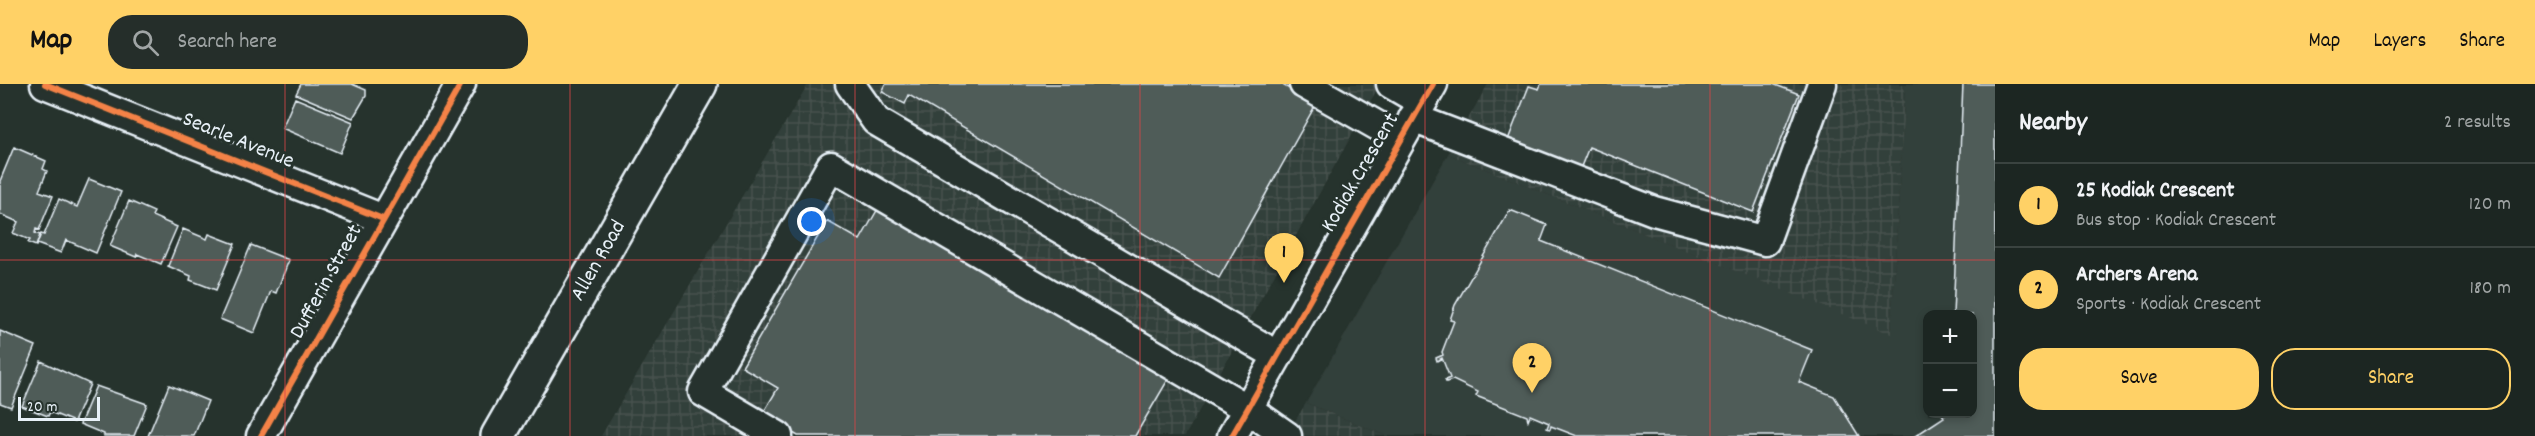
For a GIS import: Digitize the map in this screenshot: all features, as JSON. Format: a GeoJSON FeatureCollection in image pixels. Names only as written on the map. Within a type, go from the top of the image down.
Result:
{"type":"FeatureCollection","features":[{"type":"Feature","properties":{"kind":"main road","name":"Allen Road"},"geometry":{"type":"LineString","coordinates":[[498,436],[700,84]]}},
{"type":"Feature","properties":{"kind":"street","name":"Searle Avenue"},"geometry":{"type":"LineString","coordinates":[[45,84],[383,219]]}},
{"type":"Feature","properties":{"kind":"street","name":"Dufferin Street"},"geometry":{"type":"LineString","coordinates":[[261,436],[461,84]]}},
{"type":"Feature","properties":{"kind":"street"},"geometry":{"type":"LineString","coordinates":[[850,84],[876,121],[1278,356]]}},
{"type":"Feature","properties":{"kind":"street"},"geometry":{"type":"LineString","coordinates":[[1304,84],[1417,111],[1654,211],[1765,240],[1822,84]]}},
{"type":"Feature","properties":{"kind":"street"},"geometry":{"type":"LineString","coordinates":[[1391,84],[1417,111]]}},
{"type":"Feature","properties":{"kind":"street","name":"Kodiak Crescent"},"geometry":{"type":"LineString","coordinates":[[1232,436],[1417,111]]}},
{"type":"Feature","properties":{"kind":"street"},"geometry":{"type":"LineString","coordinates":[[778,436],[703,392],[831,166],[1248,408],[1287,436]]}},
{"type":"Feature","properties":{"kind":"shaded area"},"geometry":{"type":"Polygon","coordinates":[[[808,84],[1380,84],[1185,436],[601,436],[808,84]]]}},
{"type":"Feature","properties":{"kind":"shaded area"},"geometry":{"type":"Polygon","coordinates":[[[1488,84],[1905,84],[1891,334],[1448,154],[1488,84]]]}},
{"type":"Feature","properties":{"kind":"shaded area"},"geometry":{"type":"Polygon","coordinates":[[[1905,84],[1995,84],[1995,436],[1386,436],[1306,403],[1448,154],[1891,333],[1905,84]]]}},
{"type":"Feature","properties":{"kind":"shaded area"},"geometry":{"type":"Polygon","coordinates":[[[1306,403],[1386,436],[1286,436],[1306,403]]]}},
{"type":"Feature","properties":{"kind":"building"},"geometry":{"type":"Polygon","coordinates":[[[301,84],[352,84],[366,90],[366,96],[353,118],[296,94],[301,84]]]}},
{"type":"Feature","properties":{"kind":"building"},"geometry":{"type":"Polygon","coordinates":[[[886,84],[1281,84],[1316,104],[1219,278],[909,95],[905,104],[882,92],[886,84]]]}},
{"type":"Feature","properties":{"kind":"building"},"geometry":{"type":"Polygon","coordinates":[[[1541,84],[1773,84],[1799,94],[1753,212],[1589,147],[1578,174],[1506,145],[1529,86],[1539,89],[1541,84]]]}},
{"type":"Feature","properties":{"kind":"building"},"geometry":{"type":"Polygon","coordinates":[[[1963,84],[1995,84],[1995,436],[1915,436],[1942,418],[1977,418],[1977,310],[1953,310],[1963,84]]]}},
{"type":"Feature","properties":{"kind":"building"},"geometry":{"type":"Polygon","coordinates":[[[295,98],[353,122],[340,153],[282,128],[295,98]]]}},
{"type":"Feature","properties":{"kind":"building"},"geometry":{"type":"Polygon","coordinates":[[[14,147],[46,161],[43,169],[47,171],[39,191],[53,196],[39,230],[36,229],[35,233],[40,235],[36,246],[28,243],[30,240],[13,233],[18,222],[0,214],[0,181],[14,147]]]}},
{"type":"Feature","properties":{"kind":"building"},"geometry":{"type":"Polygon","coordinates":[[[89,179],[121,192],[96,253],[66,240],[61,253],[37,244],[41,234],[44,235],[59,199],[77,207],[89,179]]]}},
{"type":"Feature","properties":{"kind":"building"},"geometry":{"type":"Polygon","coordinates":[[[129,201],[154,212],[152,216],[177,227],[161,264],[110,246],[129,201]]]}},
{"type":"Feature","properties":{"kind":"building"},"geometry":{"type":"Polygon","coordinates":[[[879,207],[1169,378],[1135,436],[798,436],[762,415],[778,388],[742,367],[827,221],[860,240],[879,207]]]}},
{"type":"Feature","properties":{"kind":"building"},"geometry":{"type":"Polygon","coordinates":[[[1510,210],[1547,225],[1541,241],[1812,350],[1799,382],[1834,396],[1859,436],[1577,436],[1551,426],[1550,429],[1547,428],[1549,423],[1530,415],[1528,420],[1527,416],[1476,396],[1478,392],[1453,380],[1446,382],[1445,380],[1450,378],[1442,358],[1437,361],[1436,358],[1443,355],[1442,352],[1454,321],[1450,320],[1455,305],[1510,210]]]}},
{"type":"Feature","properties":{"kind":"building"},"geometry":{"type":"Polygon","coordinates":[[[183,229],[207,239],[209,234],[235,244],[216,290],[190,280],[191,276],[168,266],[183,229]]]}},
{"type":"Feature","properties":{"kind":"building"},"geometry":{"type":"Polygon","coordinates":[[[251,245],[289,260],[276,293],[271,291],[254,333],[220,319],[251,245]]]}},
{"type":"Feature","properties":{"kind":"building"},"geometry":{"type":"Polygon","coordinates":[[[0,331],[36,346],[11,407],[0,403],[0,331]]]}},
{"type":"Feature","properties":{"kind":"building"},"geometry":{"type":"Polygon","coordinates":[[[41,361],[90,384],[74,422],[50,412],[48,416],[22,406],[41,361]]]}},
{"type":"Feature","properties":{"kind":"building"},"geometry":{"type":"Polygon","coordinates":[[[169,385],[208,401],[194,436],[148,436],[169,385]]]}},
{"type":"Feature","properties":{"kind":"building"},"geometry":{"type":"Polygon","coordinates":[[[96,386],[147,404],[134,436],[104,436],[80,424],[96,386]]]}},
{"type":"Feature","properties":{"kind":"cycle path"},"geometry":{"type":"LineString","coordinates":[[45,84],[383,219]]}},
{"type":"Feature","properties":{"kind":"cycle path"},"geometry":{"type":"LineString","coordinates":[[261,436],[461,84]]}},
{"type":"Feature","properties":{"kind":"cycle path"},"geometry":{"type":"LineString","coordinates":[[1232,436],[1433,84]]}},
{"type":"Feature","properties":{"kind":"place","name":"25 Kodiak Crescent"},"geometry":{"type":"Point","coordinates":[1284,283]}},
{"type":"Feature","properties":{"kind":"place","name":"Archers Arena"},"geometry":{"type":"Point","coordinates":[1532,393]}}]}
